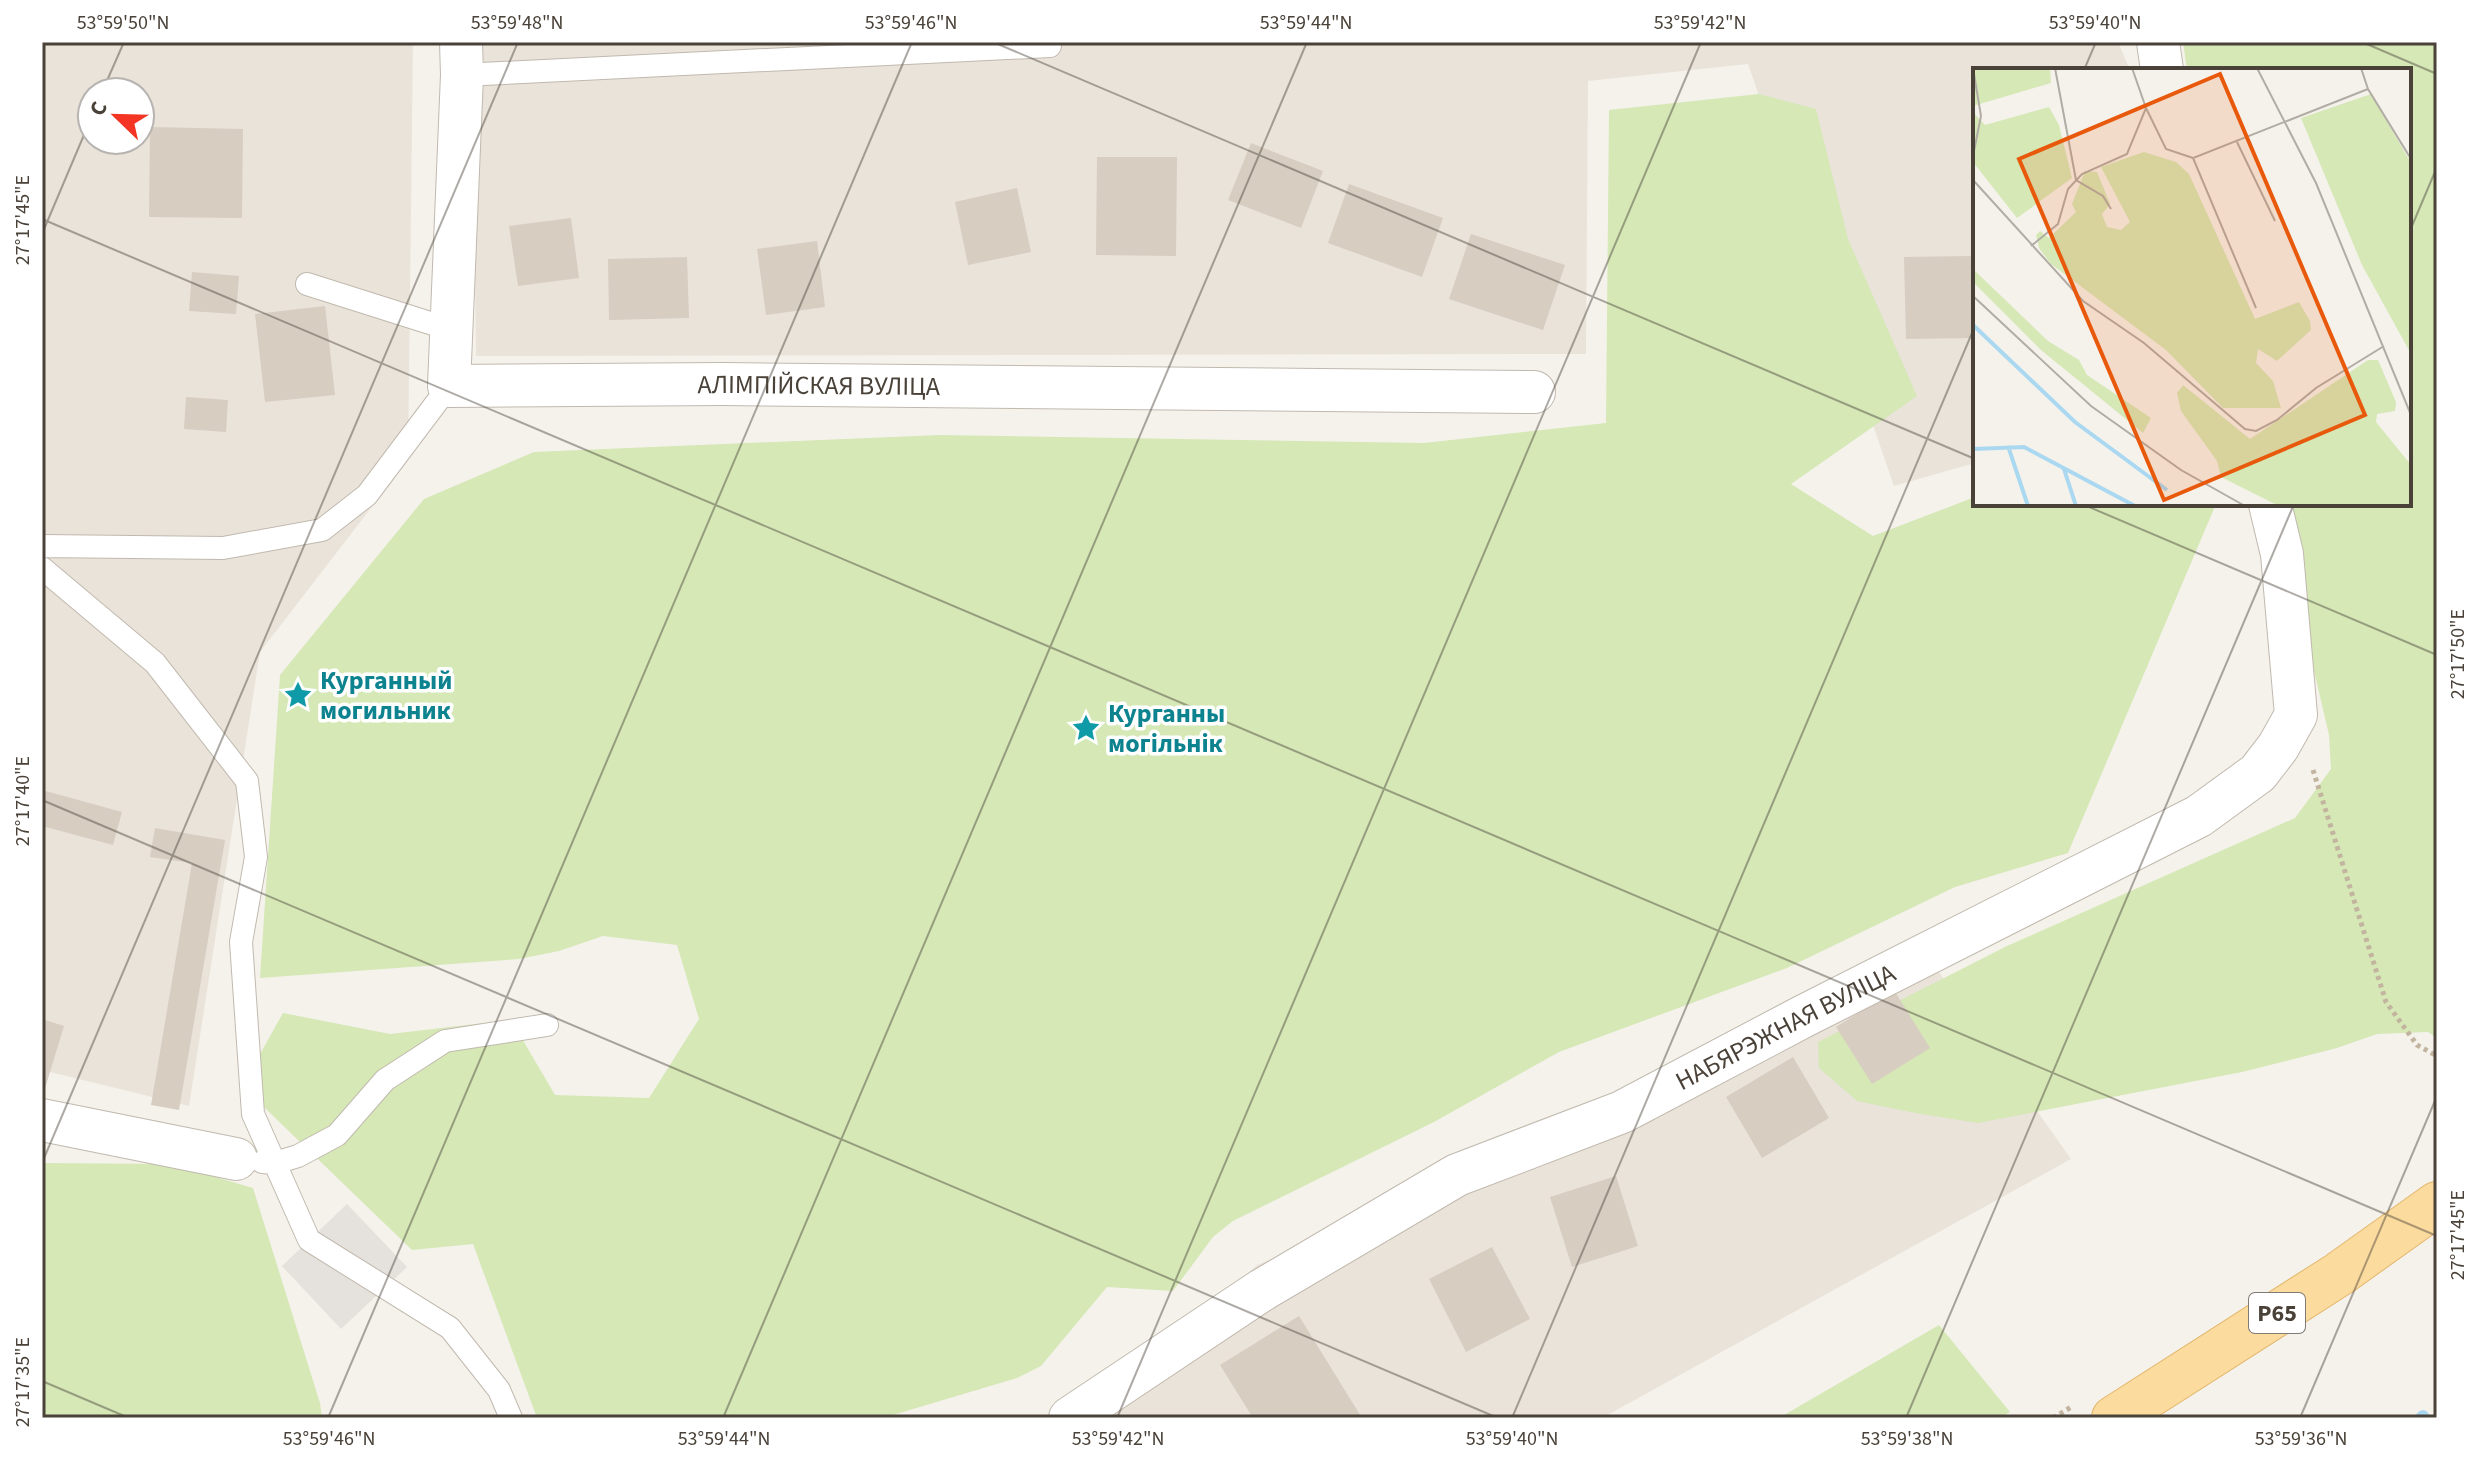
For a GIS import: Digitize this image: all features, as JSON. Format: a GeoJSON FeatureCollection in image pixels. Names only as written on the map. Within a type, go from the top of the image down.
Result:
{"type":"FeatureCollection","features":[{"type":"Feature","properties":{"kind":"main road","name":"Р65"},"geometry":{"type":"LineString","coordinates":[[2114,1418],[2339,1274],[2437,1204]]}},
{"type":"Feature","properties":{"kind":"street"},"geometry":{"type":"LineString","coordinates":[[2158,42],[2162,68]]}},
{"type":"Feature","properties":{"kind":"street"},"geometry":{"type":"LineString","coordinates":[[449,386],[462,59]]}},
{"type":"Feature","properties":{"kind":"street","name":"АЛІМПІЙСКАЯ ВУЛІЦА"},"geometry":{"type":"LineString","coordinates":[[449,386],[723,384],[1534,392]]}},
{"type":"Feature","properties":{"kind":"street"},"geometry":{"type":"LineString","coordinates":[[2270,506],[2282,554],[2296,715]]}},
{"type":"Feature","properties":{"kind":"street","name":"НАБЯРЭЖНАЯ ВУЛІЦА"},"geometry":{"type":"LineString","coordinates":[[1070,1418],[1262,1290],[1457,1175],[1622,1112],[2199,816],[2258,773],[2278,747],[2296,715]]}},
{"type":"Feature","properties":{"kind":"street"},"geometry":{"type":"LineString","coordinates":[[42,1120],[256,1161]]}},
{"type":"Feature","properties":{"kind":"lane"},"geometry":{"type":"LineString","coordinates":[[462,59],[1050,46]]}},
{"type":"Feature","properties":{"kind":"lane"},"geometry":{"type":"LineString","coordinates":[[307,284],[452,330]]}},
{"type":"Feature","properties":{"kind":"lane"},"geometry":{"type":"LineString","coordinates":[[42,546],[223,548],[322,530],[367,495],[449,386]]}},
{"type":"Feature","properties":{"kind":"lane"},"geometry":{"type":"LineString","coordinates":[[42,568],[155,663],[247,781],[256,857],[241,942],[256,1161],[309,1240],[450,1328],[499,1390],[511,1418]]}},
{"type":"Feature","properties":{"kind":"lane"},"geometry":{"type":"LineString","coordinates":[[256,1161],[298,1156],[337,1135],[385,1080],[445,1041],[547,1025]]}},
{"type":"Feature","properties":{"kind":"path"},"geometry":{"type":"LineString","coordinates":[[2296,715],[2386,1002],[2417,1045],[2437,1056]]}},
{"type":"Feature","properties":{"kind":"shaded area"},"geometry":{"type":"Polygon","coordinates":[[[42,42],[413,42],[408,460],[260,652],[189,1106],[42,1070],[42,42]]]}},
{"type":"Feature","properties":{"kind":"shaded area"},"geometry":{"type":"Polygon","coordinates":[[[472,42],[2118,42],[2129,68],[1973,68],[1973,464],[1894,486],[1748,64],[1588,81],[1586,354],[476,356],[472,42]]]}},
{"type":"Feature","properties":{"kind":"shaded area"},"geometry":{"type":"Polygon","coordinates":[[[1927,955],[2071,1159],[1602,1418],[1100,1418],[1257,1265],[1651,1114],[1927,955]]]}},
{"type":"Feature","properties":{"kind":"shaded area"},"geometry":{"type":"Polygon","coordinates":[[[347,1204],[407,1267],[341,1329],[282,1266],[347,1204]]]}},
{"type":"Feature","properties":{"kind":"green space"},"geometry":{"type":"Polygon","coordinates":[[[2183,42],[2437,42],[2437,1038],[2428,1032],[2377,1034],[2337,1048],[2242,1072],[1978,1123],[1857,1101],[1819,1068],[1818,1042],[2007,946],[2295,818],[2331,769],[2329,735],[2275,506],[2411,506],[2411,68],[2187,68],[2183,42]]]}},
{"type":"Feature","properties":{"kind":"green space"},"geometry":{"type":"Polygon","coordinates":[[[1759,94],[1816,109],[1848,239],[1917,396],[1791,484],[1873,536],[1973,498],[1973,506],[2215,506],[2068,853],[1955,887],[1787,968],[1559,1052],[1434,1122],[1233,1221],[1213,1237],[1173,1291],[1107,1287],[1041,1366],[1017,1378],[890,1418],[537,1418],[473,1244],[412,1250],[242,1086],[283,1013],[390,1034],[511,1020],[555,1095],[649,1098],[699,1019],[677,945],[603,936],[559,951],[519,959],[260,978],[280,675],[424,499],[534,452],[939,435],[1424,443],[1606,423],[1609,110],[1759,94]]]}},
{"type":"Feature","properties":{"kind":"green space"},"geometry":{"type":"Polygon","coordinates":[[[42,1163],[171,1164],[253,1188],[322,1418],[42,1418],[42,1163]]]}},
{"type":"Feature","properties":{"kind":"green space"},"geometry":{"type":"Polygon","coordinates":[[[1939,1325],[2010,1412],[1999,1418],[1779,1418],[1939,1325]]]}},
{"type":"Feature","properties":{"kind":"building"},"geometry":{"type":"Polygon","coordinates":[[[156,127],[243,129],[242,218],[149,217],[150,156],[156,156],[156,127]]]}},
{"type":"Feature","properties":{"kind":"building"},"geometry":{"type":"Polygon","coordinates":[[[1251,143],[1323,171],[1301,228],[1228,200],[1251,143]]]}},
{"type":"Feature","properties":{"kind":"building"},"geometry":{"type":"Polygon","coordinates":[[[1097,157],[1177,157],[1176,256],[1096,255],[1097,157]]]}},
{"type":"Feature","properties":{"kind":"building"},"geometry":{"type":"Polygon","coordinates":[[[1349,184],[1443,218],[1422,277],[1328,243],[1349,184]]]}},
{"type":"Feature","properties":{"kind":"building"},"geometry":{"type":"Polygon","coordinates":[[[1017,188],[1031,252],[968,265],[955,202],[1017,188]]]}},
{"type":"Feature","properties":{"kind":"building"},"geometry":{"type":"Polygon","coordinates":[[[571,218],[579,278],[518,286],[509,226],[571,218]]]}},
{"type":"Feature","properties":{"kind":"building"},"geometry":{"type":"Polygon","coordinates":[[[1471,234],[1565,265],[1543,330],[1449,299],[1471,234]]]}},
{"type":"Feature","properties":{"kind":"building"},"geometry":{"type":"Polygon","coordinates":[[[817,241],[825,307],[766,315],[757,249],[817,241]]]}},
{"type":"Feature","properties":{"kind":"building"},"geometry":{"type":"Polygon","coordinates":[[[1971,256],[1973,338],[1906,339],[1904,257],[1971,256]]]}},
{"type":"Feature","properties":{"kind":"building"},"geometry":{"type":"Polygon","coordinates":[[[687,257],[689,318],[609,320],[608,259],[687,257]]]}},
{"type":"Feature","properties":{"kind":"building"},"geometry":{"type":"Polygon","coordinates":[[[192,272],[239,276],[236,314],[189,311],[192,272]]]}},
{"type":"Feature","properties":{"kind":"building"},"geometry":{"type":"Polygon","coordinates":[[[325,306],[335,395],[265,402],[255,314],[325,306]]]}},
{"type":"Feature","properties":{"kind":"building"},"geometry":{"type":"Polygon","coordinates":[[[186,397],[228,400],[226,432],[184,429],[186,397]]]}},
{"type":"Feature","properties":{"kind":"building"},"geometry":{"type":"Polygon","coordinates":[[[42,790],[122,812],[113,845],[42,826],[42,790]]]}},
{"type":"Feature","properties":{"kind":"building"},"geometry":{"type":"Polygon","coordinates":[[[155,828],[225,840],[179,1110],[151,1105],[192,863],[150,857],[155,828]]]}},
{"type":"Feature","properties":{"kind":"building"},"geometry":{"type":"Polygon","coordinates":[[[1894,990],[1930,1048],[1872,1084],[1836,1027],[1894,990]]]}},
{"type":"Feature","properties":{"kind":"building"},"geometry":{"type":"Polygon","coordinates":[[[42,1019],[64,1026],[43,1095],[42,1095],[42,1019]]]}},
{"type":"Feature","properties":{"kind":"building"},"geometry":{"type":"Polygon","coordinates":[[[1793,1057],[1829,1118],[1762,1158],[1726,1097],[1793,1057]]]}},
{"type":"Feature","properties":{"kind":"building"},"geometry":{"type":"Polygon","coordinates":[[[1616,1176],[1638,1246],[1572,1267],[1550,1197],[1616,1176]]]}},
{"type":"Feature","properties":{"kind":"building"},"geometry":{"type":"Polygon","coordinates":[[[1492,1247],[1530,1319],[1466,1352],[1429,1279],[1492,1247]]]}},
{"type":"Feature","properties":{"kind":"building"},"geometry":{"type":"Polygon","coordinates":[[[1299,1316],[1362,1418],[1253,1418],[1220,1365],[1299,1316]]]}},
{"type":"Feature","properties":{"kind":"place","name":"Курганный могильник"},"geometry":{"type":"Point","coordinates":[298,695]}},
{"type":"Feature","properties":{"kind":"place","name":"Курганны могільнік"},"geometry":{"type":"Point","coordinates":[1086,728]}}]}
